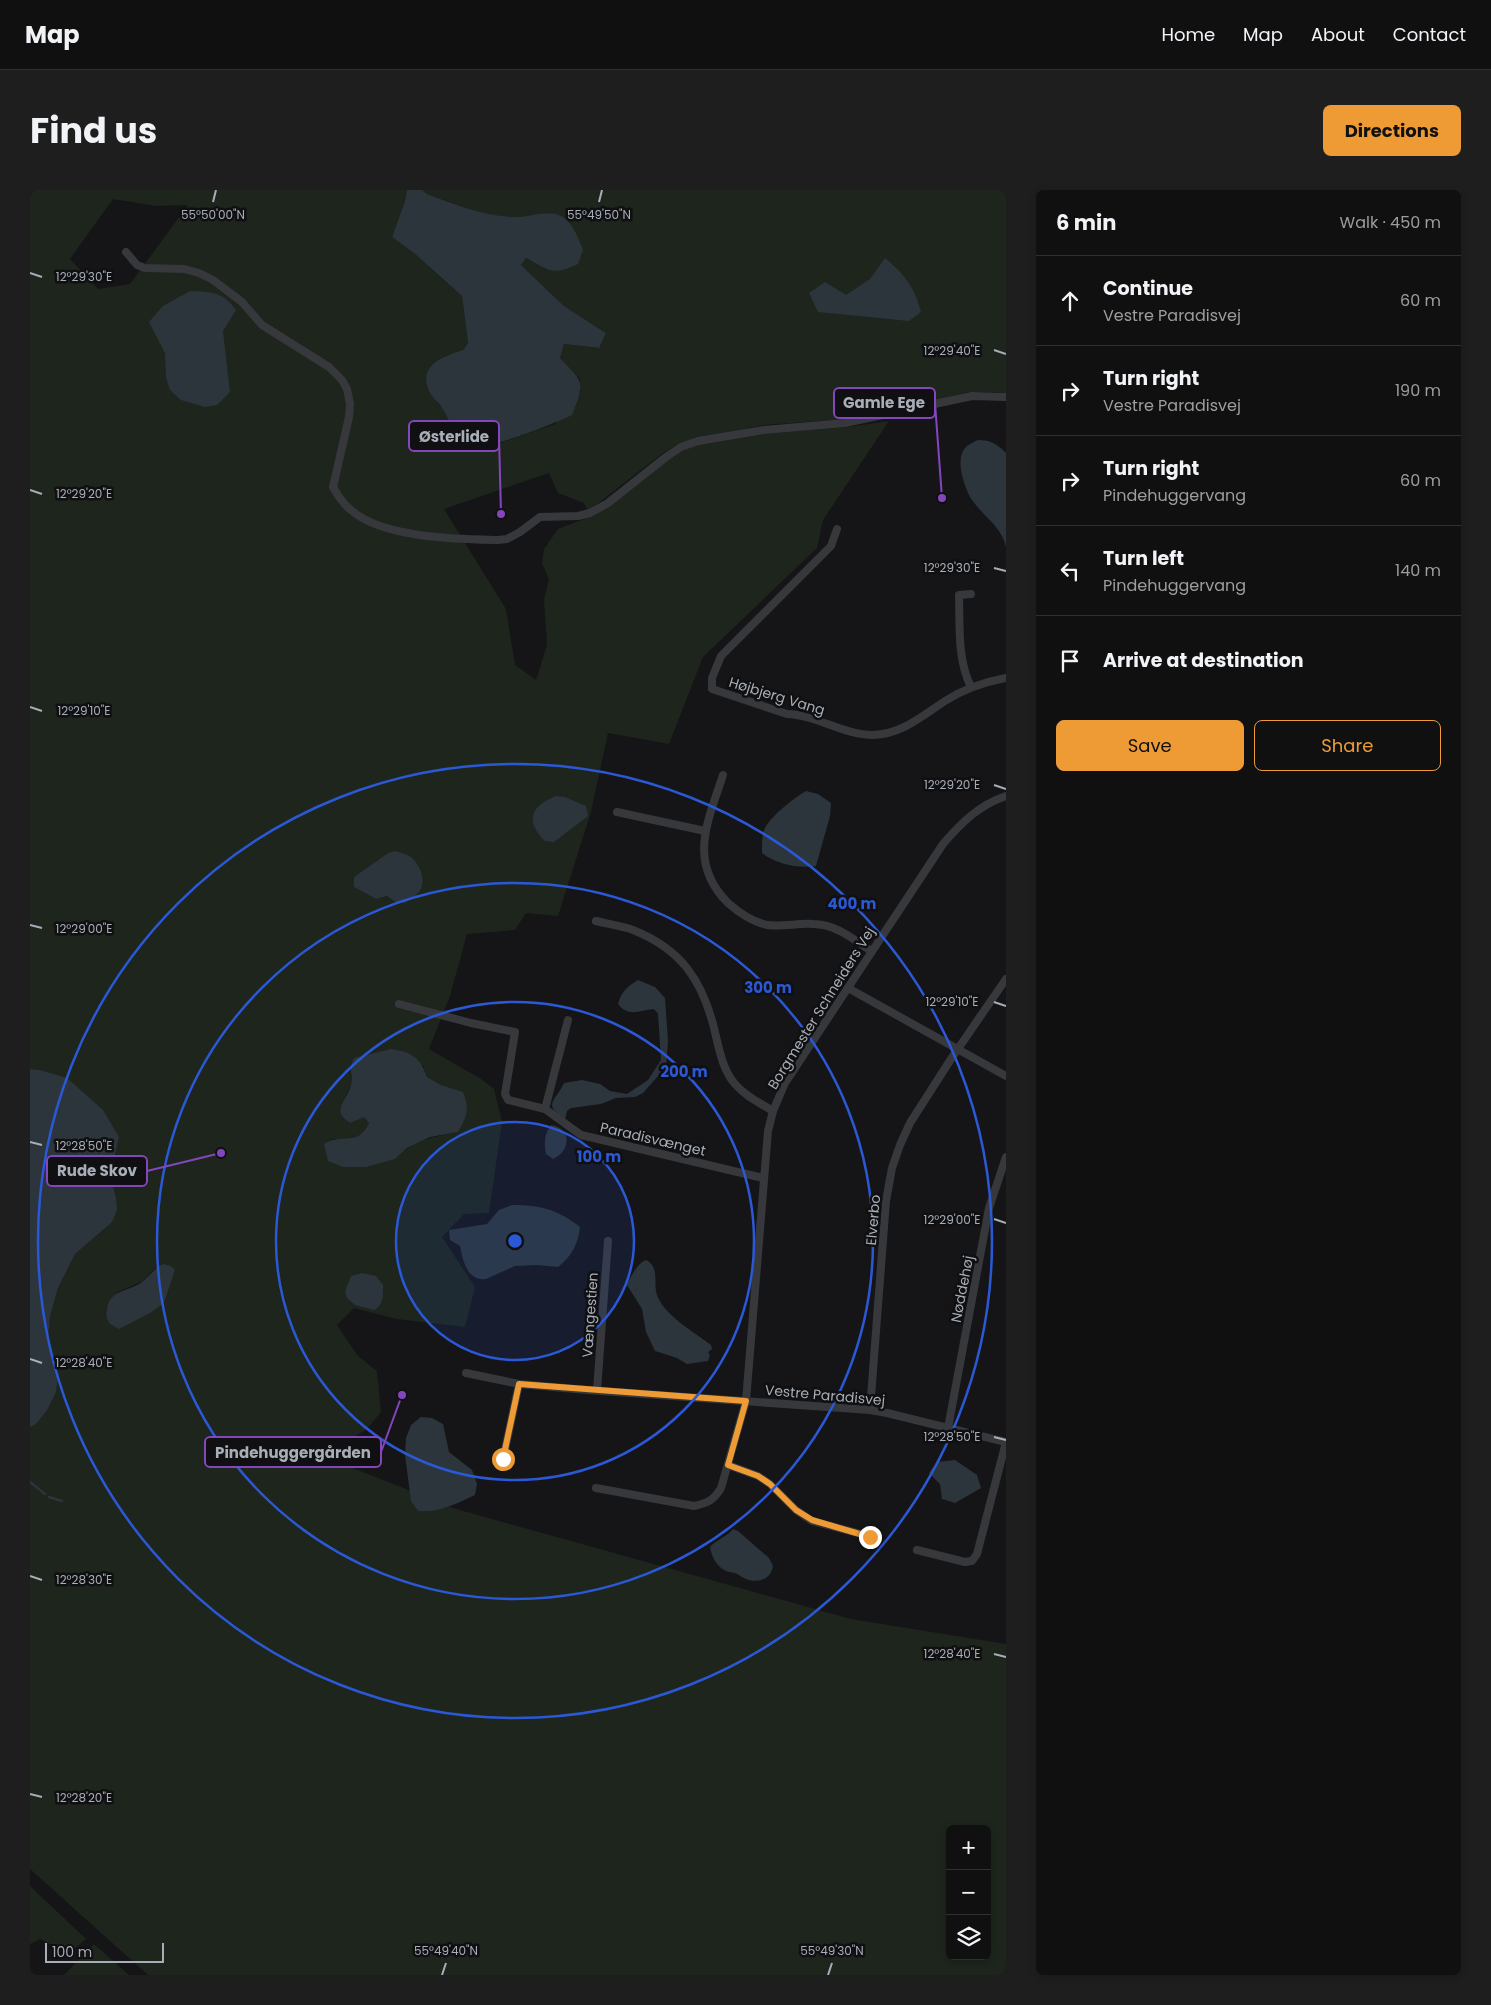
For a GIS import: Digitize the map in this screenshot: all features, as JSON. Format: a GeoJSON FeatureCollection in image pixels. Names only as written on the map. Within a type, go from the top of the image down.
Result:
{"type":"FeatureCollection","features":[{"type":"Feature","properties":{"kind":"street"},"geometry":{"type":"LineString","coordinates":[[126,252],[137,265],[145,268],[184,270],[199,273],[213,280],[242,302],[262,325],[329,367],[342,380],[347,389],[350,404],[349,418],[333,487],[341,500],[352,511],[367,521],[435,538],[507,539],[520,532],[540,516],[578,516],[590,514],[608,503],[666,457],[681,447],[698,441],[764,430],[845,424],[972,396],[1006,397]]}},
{"type":"Feature","properties":{"kind":"street","name":"Højbjerg Vang"},"geometry":{"type":"LineString","coordinates":[[837,529],[832,546],[721,656],[712,678],[712,689],[787,714],[798,714],[852,732],[872,734],[893,732],[913,724],[946,700],[989,681],[1006,678]]}},
{"type":"Feature","properties":{"kind":"street"},"geometry":{"type":"LineString","coordinates":[[971,594],[959,595],[962,662],[964,673],[971,688]]}},
{"type":"Feature","properties":{"kind":"street"},"geometry":{"type":"LineString","coordinates":[[723,774],[705,831],[704,856],[711,879],[719,894],[733,908],[765,924],[783,926],[813,923],[828,926],[841,931],[871,951]]}},
{"type":"Feature","properties":{"kind":"street","name":"Borgmester Schneiders Vej"},"geometry":{"type":"LineString","coordinates":[[596,1488],[694,1506],[706,1504],[715,1498],[721,1488],[746,1401],[768,1131],[773,1111],[785,1082],[943,844],[959,825],[976,811],[1006,796]]}},
{"type":"Feature","properties":{"kind":"street"},"geometry":{"type":"LineString","coordinates":[[617,812],[705,831]]}},
{"type":"Feature","properties":{"kind":"street"},"geometry":{"type":"LineString","coordinates":[[596,921],[631,930],[650,938],[668,949],[685,965],[700,985],[709,1008],[722,1061],[728,1074],[743,1092],[773,1111]]}},
{"type":"Feature","properties":{"kind":"street","name":"Elverbo"},"geometry":{"type":"LineString","coordinates":[[870,1410],[886,1201],[892,1168],[910,1123],[1006,979]]}},
{"type":"Feature","properties":{"kind":"street"},"geometry":{"type":"LineString","coordinates":[[848,988],[1006,1076]]}},
{"type":"Feature","properties":{"kind":"street","name":"Paradisvænget"},"geometry":{"type":"LineString","coordinates":[[399,1004],[471,1023],[515,1032],[505,1094],[508,1100],[545,1110],[581,1135],[764,1178]]}},
{"type":"Feature","properties":{"kind":"street"},"geometry":{"type":"LineString","coordinates":[[545,1110],[568,1020]]}},
{"type":"Feature","properties":{"kind":"street","name":"Nøddehøj"},"geometry":{"type":"LineString","coordinates":[[948,1428],[990,1208],[1006,1157]]}},
{"type":"Feature","properties":{"kind":"street","name":"Vængestien"},"geometry":{"type":"LineString","coordinates":[[597,1390],[608,1241]]}},
{"type":"Feature","properties":{"kind":"street","name":"Vestre Paradisvej"},"geometry":{"type":"LineString","coordinates":[[466,1373],[519,1384],[870,1410],[1006,1442]]}},
{"type":"Feature","properties":{"kind":"street"},"geometry":{"type":"LineString","coordinates":[[503,1459],[519,1384]]}},
{"type":"Feature","properties":{"kind":"street"},"geometry":{"type":"LineString","coordinates":[[917,1550],[965,1562],[972,1561],[977,1554],[1006,1442]]}},
{"type":"Feature","properties":{"kind":"street"},"geometry":{"type":"LineString","coordinates":[[728,1465],[758,1476],[796,1510],[812,1520],[876,1538]]}},
{"type":"Feature","properties":{"kind":"shaded area"},"geometry":{"type":"Polygon","coordinates":[[[30,190],[407,190],[392,237],[415,254],[462,296],[468,343],[463,350],[445,356],[430,393],[444,410],[455,435],[477,447],[500,443],[555,424],[581,392],[580,379],[560,358],[564,344],[598,348],[606,333],[564,306],[521,265],[525,258],[547,270],[549,213],[514,218],[482,214],[427,194],[422,190],[1006,190],[1006,393],[969,392],[897,410],[848,419],[764,425],[695,439],[679,444],[663,453],[588,511],[584,503],[558,493],[549,473],[444,509],[506,609],[515,665],[536,680],[547,645],[544,599],[549,580],[542,563],[544,549],[558,529],[592,516],[610,505],[667,460],[699,444],[761,434],[848,427],[889,421],[823,520],[817,548],[703,657],[669,744],[608,733],[591,812],[558,916],[526,913],[515,930],[467,934],[450,996],[429,1049],[481,1079],[494,1089],[502,1122],[489,1213],[464,1214],[442,1237],[475,1287],[465,1327],[397,1319],[354,1308],[337,1325],[358,1356],[377,1371],[381,1412],[366,1430],[320,1455],[411,1491],[412,1501],[441,1508],[449,1507],[851,1619],[1006,1644],[1006,1975],[148,1975],[30,1869],[30,1427],[36,1424],[58,1375],[47,1339],[50,1317],[58,1288],[75,1254],[92,1239],[116,1198],[109,1169],[114,1158],[40,1070],[30,1069],[30,190]],[[113,199],[70,259],[98,289],[130,284],[188,205],[156,206],[113,199]],[[388,853],[354,877],[354,887],[376,899],[387,896],[395,902],[388,853]],[[423,1065],[349,1067],[351,1083],[342,1102],[341,1114],[350,1123],[364,1116],[369,1123],[362,1134],[358,1136],[348,1139],[330,1139],[395,1159],[416,1143],[458,1132],[463,1093],[441,1085],[427,1077],[423,1065]],[[155,1268],[143,1281],[115,1293],[164,1303],[175,1270],[155,1268]]]}},
{"type":"Feature","properties":{"kind":"shaded area"},"geometry":{"type":"Polygon","coordinates":[[[407,190],[422,190],[427,194],[458,205],[502,216],[519,217],[557,214],[563,217],[573,228],[583,250],[578,264],[556,271],[546,269],[526,258],[521,265],[564,306],[606,333],[599,348],[564,344],[560,358],[578,378],[581,389],[572,415],[524,435],[483,446],[475,446],[463,442],[455,433],[443,409],[430,393],[426,376],[429,369],[440,359],[463,350],[468,343],[462,296],[415,254],[392,237],[407,190]]]}},
{"type":"Feature","properties":{"kind":"shaded area"},"geometry":{"type":"Polygon","coordinates":[[[885,258],[898,270],[912,288],[921,312],[909,321],[818,312],[809,293],[825,282],[846,295],[870,279],[885,258]]]}},
{"type":"Feature","properties":{"kind":"shaded area"},"geometry":{"type":"Polygon","coordinates":[[[190,291],[221,296],[236,310],[223,331],[230,392],[217,405],[205,407],[181,400],[170,390],[166,378],[165,353],[149,322],[163,306],[190,291]]]}},
{"type":"Feature","properties":{"kind":"shaded area"},"geometry":{"type":"Polygon","coordinates":[[[978,440],[994,443],[1006,453],[1006,547],[1001,533],[972,500],[962,476],[960,463],[963,451],[967,446],[978,440]]]}},
{"type":"Feature","properties":{"kind":"shaded area"},"geometry":{"type":"Polygon","coordinates":[[[806,791],[818,794],[831,803],[830,816],[816,866],[795,866],[780,863],[762,853],[765,827],[781,809],[806,791]]]}},
{"type":"Feature","properties":{"kind":"shaded area"},"geometry":{"type":"Polygon","coordinates":[[[556,796],[565,797],[586,806],[588,816],[554,842],[545,841],[535,827],[533,815],[540,805],[556,796]]]}},
{"type":"Feature","properties":{"kind":"shaded area"},"geometry":{"type":"Polygon","coordinates":[[[396,851],[411,857],[420,870],[423,882],[415,896],[405,903],[395,902],[387,896],[376,899],[354,887],[354,877],[388,853],[396,851]]]}},
{"type":"Feature","properties":{"kind":"shaded area"},"geometry":{"type":"Polygon","coordinates":[[[638,980],[655,987],[665,998],[668,1041],[666,1067],[643,1093],[635,1097],[616,1098],[601,1104],[571,1108],[567,1111],[565,1120],[558,1115],[552,1106],[564,1083],[582,1080],[600,1084],[610,1091],[627,1094],[648,1080],[661,1060],[658,1014],[654,1009],[635,1012],[626,1011],[618,1004],[625,990],[638,980]]]}},
{"type":"Feature","properties":{"kind":"shaded area"},"geometry":{"type":"Polygon","coordinates":[[[391,1049],[410,1054],[418,1060],[427,1077],[441,1085],[463,1092],[467,1108],[464,1122],[458,1132],[430,1137],[407,1148],[395,1159],[366,1167],[343,1167],[328,1161],[324,1144],[337,1139],[359,1135],[369,1123],[364,1117],[350,1123],[341,1114],[340,1109],[351,1085],[351,1066],[354,1058],[391,1049]]]}},
{"type":"Feature","properties":{"kind":"shaded area"},"geometry":{"type":"Polygon","coordinates":[[[30,1069],[67,1078],[103,1110],[119,1137],[109,1169],[117,1210],[112,1222],[75,1254],[58,1288],[50,1317],[48,1339],[58,1375],[56,1392],[47,1410],[36,1424],[30,1427],[30,1069]]]}},
{"type":"Feature","properties":{"kind":"shaded area"},"geometry":{"type":"Polygon","coordinates":[[[551,1125],[563,1130],[567,1140],[563,1151],[553,1159],[546,1154],[545,1146],[546,1135],[551,1125]]]}},
{"type":"Feature","properties":{"kind":"shaded area"},"geometry":{"type":"Polygon","coordinates":[[[512,1205],[548,1209],[572,1221],[580,1227],[574,1249],[558,1267],[537,1265],[515,1266],[486,1279],[474,1277],[467,1269],[460,1246],[450,1240],[449,1230],[487,1224],[499,1210],[512,1205]]]}},
{"type":"Feature","properties":{"kind":"shaded area"},"geometry":{"type":"Polygon","coordinates":[[[646,1260],[655,1271],[657,1295],[666,1309],[680,1323],[711,1345],[712,1349],[708,1352],[710,1355],[708,1361],[687,1364],[677,1358],[655,1351],[646,1332],[642,1309],[627,1285],[637,1267],[646,1260]]]}},
{"type":"Feature","properties":{"kind":"shaded area"},"geometry":{"type":"Polygon","coordinates":[[[163,1264],[171,1266],[175,1270],[164,1303],[150,1313],[119,1329],[110,1324],[106,1313],[112,1298],[116,1294],[142,1282],[163,1264]]]}},
{"type":"Feature","properties":{"kind":"shaded area"},"geometry":{"type":"Polygon","coordinates":[[[362,1273],[376,1276],[383,1285],[381,1303],[374,1310],[355,1305],[347,1298],[345,1291],[351,1276],[362,1273]]]}},
{"type":"Feature","properties":{"kind":"shaded area"},"geometry":{"type":"Polygon","coordinates":[[[421,1417],[432,1418],[443,1424],[449,1452],[472,1470],[477,1484],[475,1495],[454,1505],[433,1511],[418,1511],[411,1501],[405,1455],[406,1438],[411,1425],[421,1417]]]}},
{"type":"Feature","properties":{"kind":"shaded area"},"geometry":{"type":"Polygon","coordinates":[[[955,1460],[977,1475],[981,1488],[955,1503],[942,1499],[940,1484],[929,1473],[937,1462],[955,1460]]]}},
{"type":"Feature","properties":{"kind":"shaded area"},"geometry":{"type":"Polygon","coordinates":[[[733,1529],[738,1531],[769,1558],[773,1566],[770,1574],[765,1579],[753,1581],[747,1579],[724,1570],[714,1560],[710,1547],[733,1529]]]}},
{"type":"Feature","properties":{"kind":"shaded area"},"geometry":{"type":"Polygon","coordinates":[[[30,1886],[86,1939],[68,1954],[41,1939],[30,1944],[30,1886]]]}},
{"type":"Feature","properties":{"kind":"shaded area"},"geometry":{"type":"Polygon","coordinates":[[[94,1944],[129,1975],[64,1975],[94,1944]]]}},
{"type":"Feature","properties":{"kind":"waterway"},"geometry":{"type":"LineString","coordinates":[[30,1482],[45,1494]]}},
{"type":"Feature","properties":{"kind":"waterway"},"geometry":{"type":"LineString","coordinates":[[49,1497],[62,1501]]}},
{"type":"Feature","properties":{"kind":"place","name":"Gamle Ege"},"geometry":{"type":"Point","coordinates":[942,498]}},
{"type":"Feature","properties":{"kind":"place","name":"Østerlide"},"geometry":{"type":"Point","coordinates":[501,514]}},
{"type":"Feature","properties":{"kind":"place","name":"Rude Skov"},"geometry":{"type":"Point","coordinates":[221,1153]}},
{"type":"Feature","properties":{"kind":"place","name":"Pindehuggergården"},"geometry":{"type":"Point","coordinates":[402,1395]}},
{"type":"Feature","properties":{"kind":"route"},"geometry":{"type":"LineString","coordinates":[[503,1459],[519,1384],[746,1401],[728,1465],[758,1476],[770,1484],[796,1510],[812,1520],[870,1537]]}}]}
